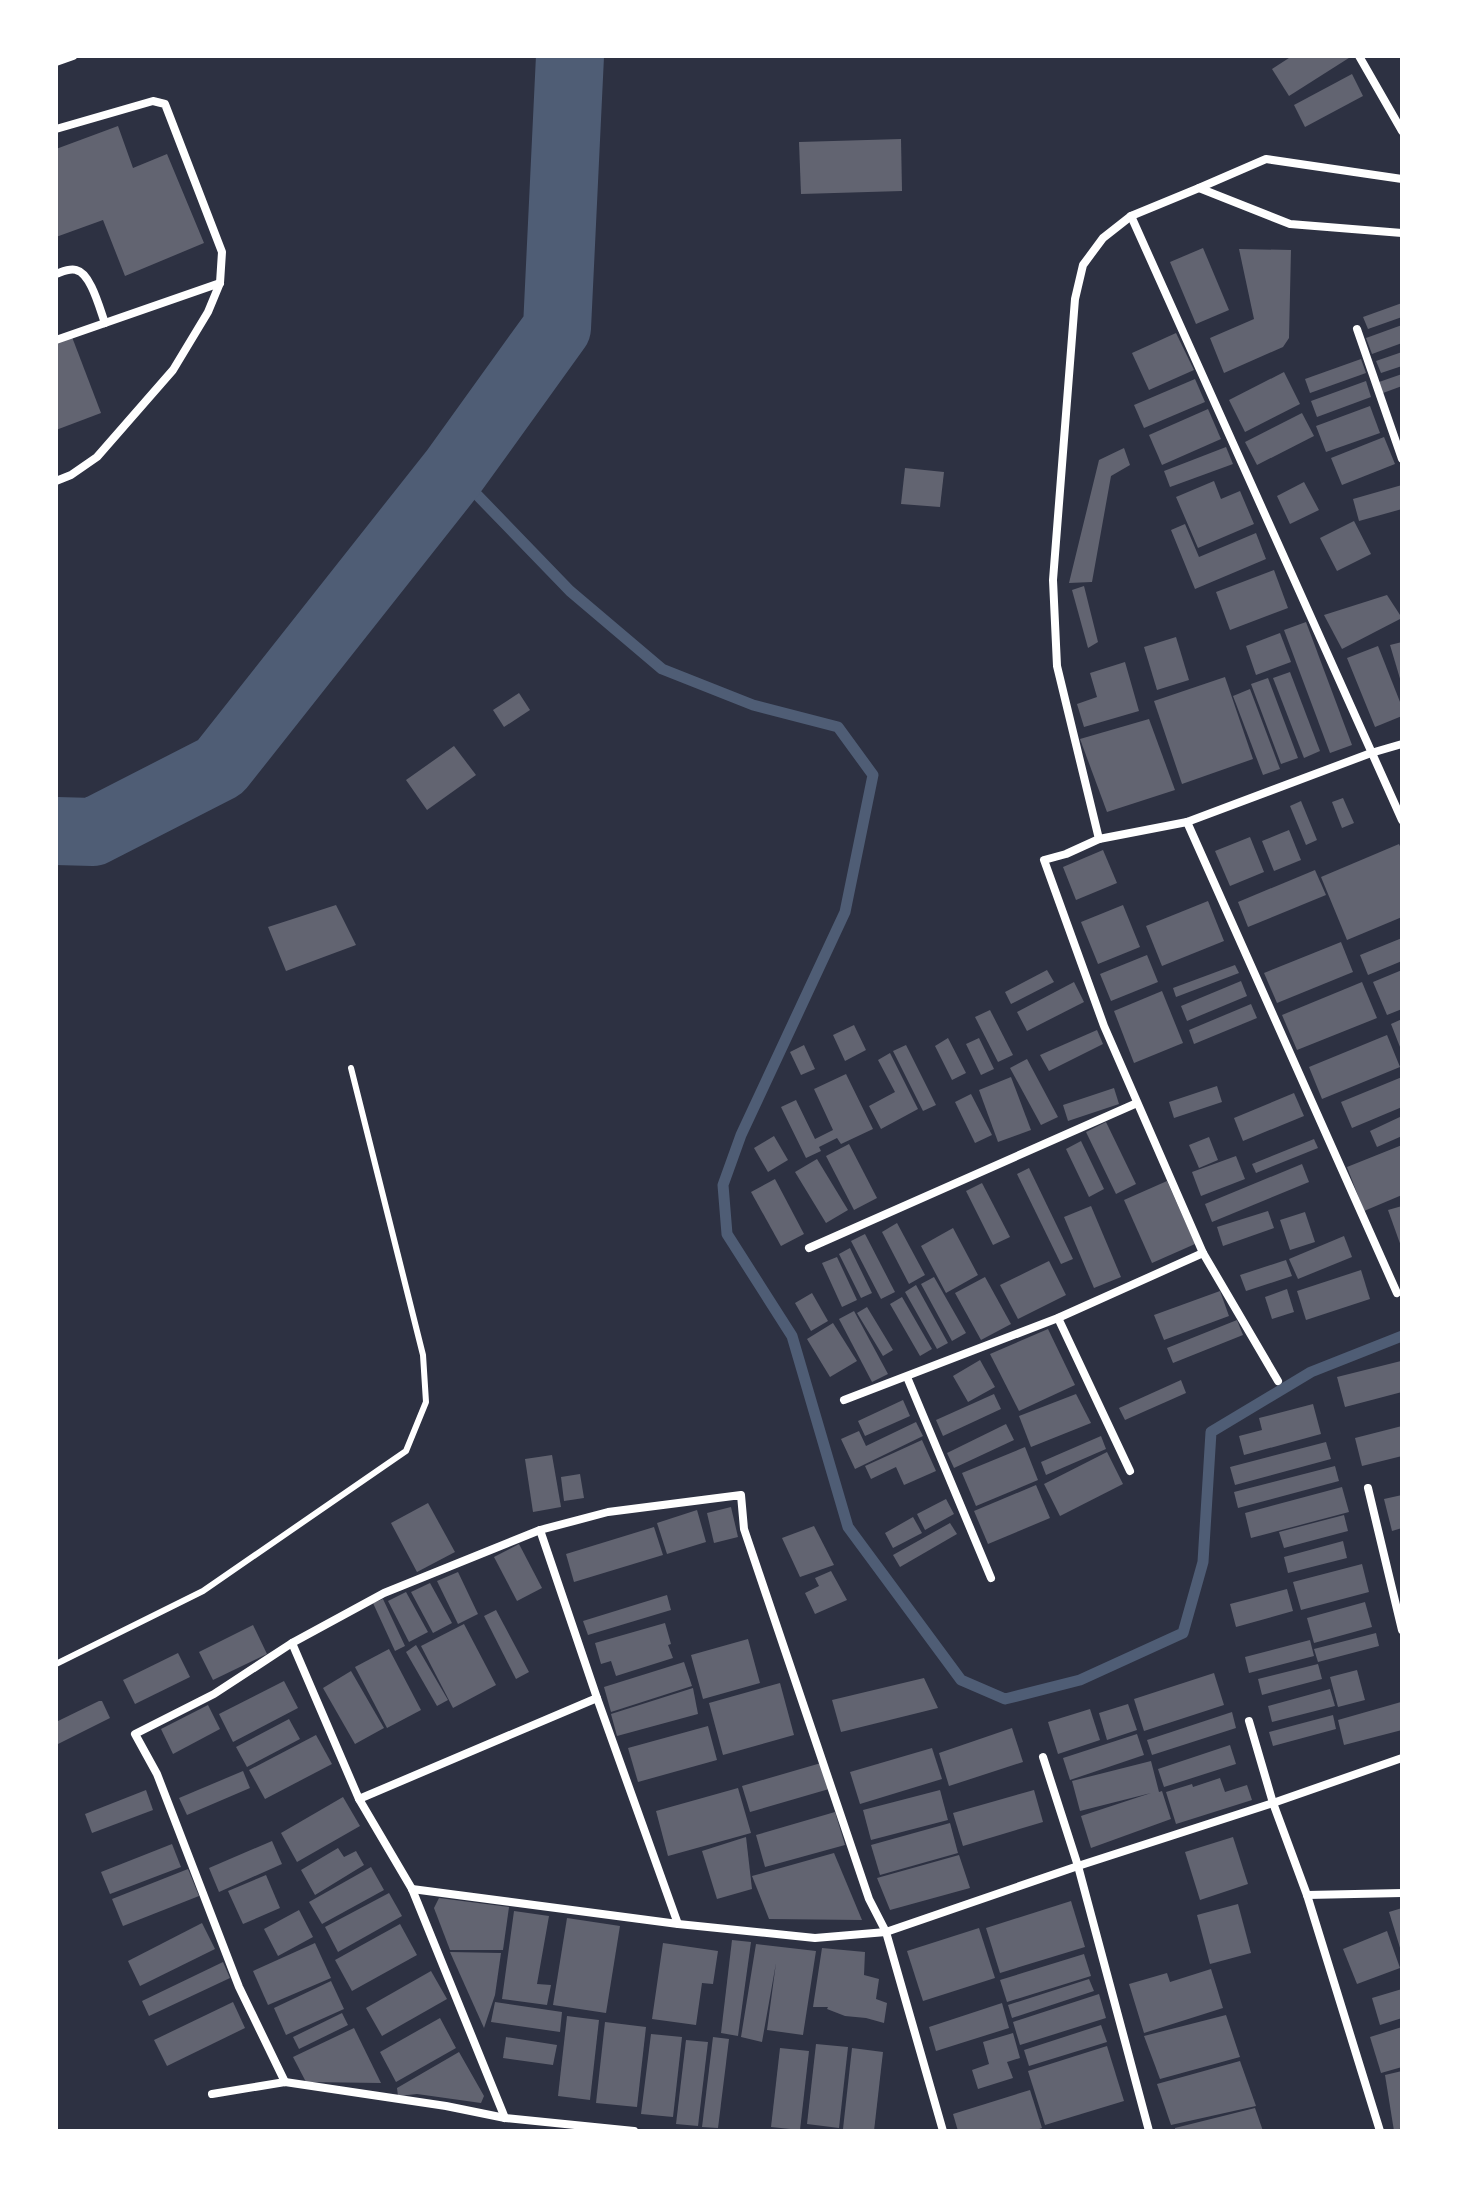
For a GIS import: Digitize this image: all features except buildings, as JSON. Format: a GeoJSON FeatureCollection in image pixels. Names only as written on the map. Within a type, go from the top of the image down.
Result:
{"type":"FeatureCollection","features":[{"type":"Feature","properties":{"kind":"street"},"geometry":{"type":"LineString","coordinates":[[56,62],[73,56]]}},
{"type":"Feature","properties":{"kind":"street"},"geometry":{"type":"LineString","coordinates":[[1359,56],[1402,131]]}},
{"type":"Feature","properties":{"kind":"street"},"geometry":{"type":"LineString","coordinates":[[56,129],[153,101],[165,104],[222,252],[220,283],[208,312],[173,370],[97,457],[56,481]]}},
{"type":"Feature","properties":{"kind":"street"},"geometry":{"type":"LineString","coordinates":[[1099,839],[1057,666],[1053,580],[1075,299],[1083,265],[1103,238],[1131,216],[1266,159],[1402,179]]}},
{"type":"Feature","properties":{"kind":"street"},"geometry":{"type":"LineString","coordinates":[[1199,188],[1290,224],[1402,233]]}},
{"type":"Feature","properties":{"kind":"street"},"geometry":{"type":"LineString","coordinates":[[1131,216],[1402,820]]}},
{"type":"Feature","properties":{"kind":"street"},"geometry":{"type":"LineString","coordinates":[[56,274],[75,269],[83,273],[105,323]]}},
{"type":"Feature","properties":{"kind":"street"},"geometry":{"type":"LineString","coordinates":[[56,340],[220,283]]}},
{"type":"Feature","properties":{"kind":"street"},"geometry":{"type":"LineString","coordinates":[[1357,329],[1402,459]]}},
{"type":"Feature","properties":{"kind":"street"},"geometry":{"type":"LineString","coordinates":[[1278,1381],[1203,1253],[1104,1026],[1044,860],[1099,839],[1187,822],[1402,744]]}},
{"type":"Feature","properties":{"kind":"street"},"geometry":{"type":"LineString","coordinates":[[1187,822],[1397,1293]]}},
{"type":"Feature","properties":{"kind":"street"},"geometry":{"type":"LineString","coordinates":[[809,1248],[1137,1103]]}},
{"type":"Feature","properties":{"kind":"street"},"geometry":{"type":"LineString","coordinates":[[844,1400],[1058,1318],[1203,1253]]}},
{"type":"Feature","properties":{"kind":"street"},"geometry":{"type":"LineString","coordinates":[[1058,1318],[1130,1471]]}},
{"type":"Feature","properties":{"kind":"street"},"geometry":{"type":"LineString","coordinates":[[907,1377],[991,1578]]}},
{"type":"Feature","properties":{"kind":"street"},"geometry":{"type":"LineString","coordinates":[[1368,1488],[1402,1630]]}},
{"type":"Feature","properties":{"kind":"street"},"geometry":{"type":"LineString","coordinates":[[285,2082],[239,1987],[157,1774],[135,1734],[214,1694],[292,1643],[384,1593],[540,1530],[608,1512],[741,1495],[744,1529],[869,1899],[886,1932],[943,2131]]}},
{"type":"Feature","properties":{"kind":"street"},"geometry":{"type":"LineString","coordinates":[[540,1530],[678,1924]]}},
{"type":"Feature","properties":{"kind":"street"},"geometry":{"type":"LineString","coordinates":[[292,1643],[359,1799],[412,1889],[505,2118]]}},
{"type":"Feature","properties":{"kind":"street"},"geometry":{"type":"LineString","coordinates":[[359,1799],[597,1698]]}},
{"type":"Feature","properties":{"kind":"street"},"geometry":{"type":"LineString","coordinates":[[1249,1721],[1380,2131]]}},
{"type":"Feature","properties":{"kind":"street"},"geometry":{"type":"LineString","coordinates":[[1043,1757],[1078,1866],[1149,2131]]}},
{"type":"Feature","properties":{"kind":"street"},"geometry":{"type":"LineString","coordinates":[[412,1889],[678,1924],[815,1938],[886,1932],[1402,1758]]}},
{"type":"Feature","properties":{"kind":"street"},"geometry":{"type":"LineString","coordinates":[[1307,1895],[1402,1893]]}},
{"type":"Feature","properties":{"kind":"street"},"geometry":{"type":"LineString","coordinates":[[212,2094],[285,2082],[505,2118],[634,2131]]}},
{"type":"Feature","properties":{"kind":"lane"},"geometry":{"type":"LineString","coordinates":[[56,1664],[203,1591],[406,1451],[426,1402],[423,1355],[351,1068]]}},
{"type":"Feature","properties":{"kind":"waterway"},"geometry":{"type":"LineString","coordinates":[[56,831],[93,832],[220,767],[454,471],[557,328],[570,56]]}},
{"type":"Feature","properties":{"kind":"waterway"},"geometry":{"type":"LineString","coordinates":[[454,471],[570,591],[662,669],[753,705],[838,727],[873,775],[845,912],[741,1135],[723,1185],[727,1234],[792,1336],[848,1527],[961,1680],[1005,1699],[1080,1680],[1183,1633],[1203,1562],[1211,1432],[1311,1372],[1402,1336]]}}]}
